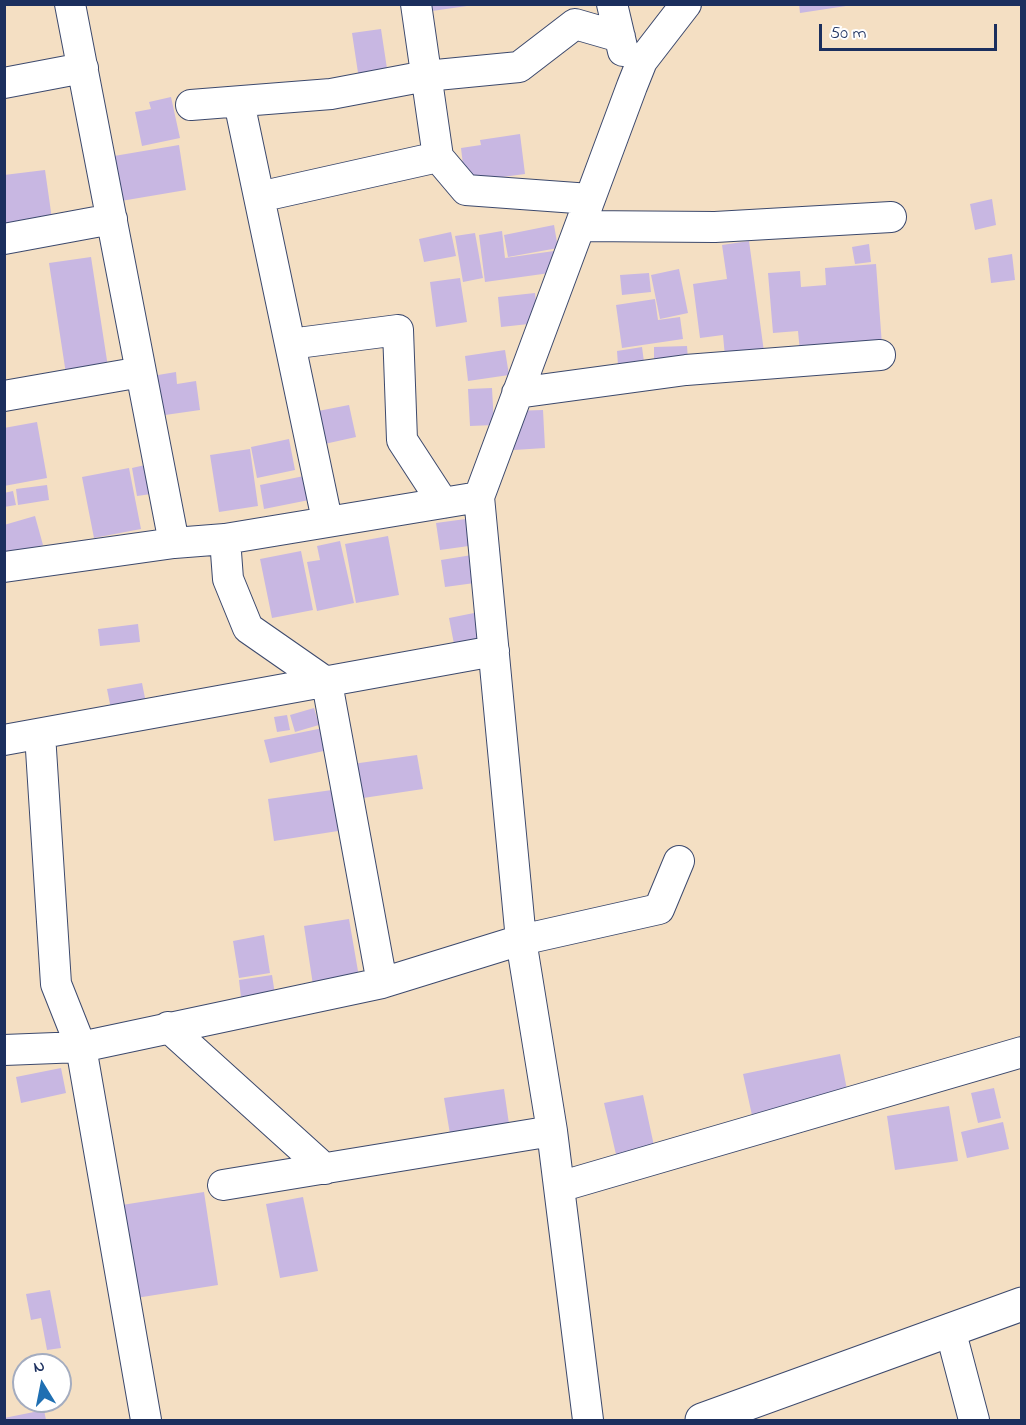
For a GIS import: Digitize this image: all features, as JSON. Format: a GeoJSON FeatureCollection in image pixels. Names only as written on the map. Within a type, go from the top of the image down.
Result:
{"type":"FeatureCollection","features":[{"type":"Feature","properties":{"kind":"main road"},"geometry":{"type":"LineString","coordinates":[[702,1420],[1022,1304]]}},
{"type":"Feature","properties":{"kind":"street"},"geometry":{"type":"LineString","coordinates":[[70,4],[174,543]]}},
{"type":"Feature","properties":{"kind":"street"},"geometry":{"type":"LineString","coordinates":[[416,4],[438,157],[466,190],[585,212],[716,227],[891,217]]}},
{"type":"Feature","properties":{"kind":"street"},"geometry":{"type":"LineString","coordinates":[[612,4],[632,86]]}},
{"type":"Feature","properties":{"kind":"street"},"geometry":{"type":"LineString","coordinates":[[588,1420],[552,1131],[521,940],[479,497],[642,61],[686,4]]}},
{"type":"Feature","properties":{"kind":"street"},"geometry":{"type":"LineString","coordinates":[[191,105],[331,94],[426,76],[519,67],[575,24],[620,37]]}},
{"type":"Feature","properties":{"kind":"street"},"geometry":{"type":"LineString","coordinates":[[4,84],[83,68]]}},
{"type":"Feature","properties":{"kind":"street"},"geometry":{"type":"LineString","coordinates":[[239,102],[327,520]]}},
{"type":"Feature","properties":{"kind":"street"},"geometry":{"type":"LineString","coordinates":[[259,197],[438,157]]}},
{"type":"Feature","properties":{"kind":"street"},"geometry":{"type":"LineString","coordinates":[[4,239],[112,219]]}},
{"type":"Feature","properties":{"kind":"street"},"geometry":{"type":"LineString","coordinates":[[290,344],[398,330],[402,440],[443,503]]}},
{"type":"Feature","properties":{"kind":"street"},"geometry":{"type":"LineString","coordinates":[[517,393],[686,370],[880,356]]}},
{"type":"Feature","properties":{"kind":"street"},"geometry":{"type":"LineString","coordinates":[[4,396],[141,372]]}},
{"type":"Feature","properties":{"kind":"street"},"geometry":{"type":"LineString","coordinates":[[4,567],[225,538],[479,497]]}},
{"type":"Feature","properties":{"kind":"street"},"geometry":{"type":"LineString","coordinates":[[225,538],[228,579],[248,628],[327,683],[382,983]]}},
{"type":"Feature","properties":{"kind":"street"},"geometry":{"type":"LineString","coordinates":[[4,740],[494,651]]}},
{"type":"Feature","properties":{"kind":"street"},"geometry":{"type":"LineString","coordinates":[[40,734],[56,984],[81,1047],[146,1420]]}},
{"type":"Feature","properties":{"kind":"street"},"geometry":{"type":"LineString","coordinates":[[4,1050],[81,1047],[382,983],[521,940],[659,909],[679,861]]}},
{"type":"Feature","properties":{"kind":"street"},"geometry":{"type":"LineString","coordinates":[[168,1027],[325,1168]]}},
{"type":"Feature","properties":{"kind":"street"},"geometry":{"type":"LineString","coordinates":[[559,1187],[1022,1052]]}},
{"type":"Feature","properties":{"kind":"street"},"geometry":{"type":"LineString","coordinates":[[223,1185],[552,1131]]}},
{"type":"Feature","properties":{"kind":"street"},"geometry":{"type":"LineString","coordinates":[[950,1329],[974,1420]]}},
{"type":"Feature","properties":{"kind":"building"},"geometry":{"type":"Polygon","coordinates":[[[431,4],[467,4],[467,6],[432,11],[431,4]]]}},
{"type":"Feature","properties":{"kind":"building"},"geometry":{"type":"Polygon","coordinates":[[[799,4],[846,4],[846,6],[800,13],[799,4]]]}},
{"type":"Feature","properties":{"kind":"building"},"geometry":{"type":"Polygon","coordinates":[[[381,29],[389,82],[360,86],[352,33],[381,29]]]}},
{"type":"Feature","properties":{"kind":"building"},"geometry":{"type":"Polygon","coordinates":[[[171,97],[180,138],[142,146],[135,112],[151,109],[149,102],[171,97]]]}},
{"type":"Feature","properties":{"kind":"building"},"geometry":{"type":"Polygon","coordinates":[[[520,134],[525,174],[465,182],[461,148],[481,145],[480,140],[520,134]]]}},
{"type":"Feature","properties":{"kind":"building"},"geometry":{"type":"Polygon","coordinates":[[[179,145],[186,190],[121,201],[114,156],[179,145]]]}},
{"type":"Feature","properties":{"kind":"building"},"geometry":{"type":"Polygon","coordinates":[[[45,170],[53,226],[4,228],[4,175],[45,170]]]}},
{"type":"Feature","properties":{"kind":"building"},"geometry":{"type":"Polygon","coordinates":[[[992,199],[996,225],[975,230],[970,204],[992,199]]]}},
{"type":"Feature","properties":{"kind":"building"},"geometry":{"type":"Polygon","coordinates":[[[554,225],[558,248],[508,257],[504,235],[554,225]]]}},
{"type":"Feature","properties":{"kind":"building"},"geometry":{"type":"Polygon","coordinates":[[[502,231],[505,258],[554,251],[557,272],[485,282],[479,235],[502,231]]]}},
{"type":"Feature","properties":{"kind":"building"},"geometry":{"type":"Polygon","coordinates":[[[451,232],[456,256],[424,262],[419,239],[451,232]]]}},
{"type":"Feature","properties":{"kind":"building"},"geometry":{"type":"Polygon","coordinates":[[[475,233],[483,278],[463,282],[455,236],[475,233]]]}},
{"type":"Feature","properties":{"kind":"building"},"geometry":{"type":"Polygon","coordinates":[[[749,241],[764,352],[725,357],[723,335],[700,338],[693,284],[727,279],[722,245],[749,241]]]}},
{"type":"Feature","properties":{"kind":"building"},"geometry":{"type":"Polygon","coordinates":[[[869,244],[871,262],[855,264],[852,247],[869,244]]]}},
{"type":"Feature","properties":{"kind":"building"},"geometry":{"type":"Polygon","coordinates":[[[1012,254],[1015,280],[991,283],[988,258],[1012,254]]]}},
{"type":"Feature","properties":{"kind":"building"},"geometry":{"type":"Polygon","coordinates":[[[91,257],[108,367],[66,374],[49,263],[91,257]]]}},
{"type":"Feature","properties":{"kind":"building"},"geometry":{"type":"Polygon","coordinates":[[[876,264],[882,345],[800,352],[798,331],[773,333],[768,273],[800,271],[801,287],[826,285],[825,268],[876,264]]]}},
{"type":"Feature","properties":{"kind":"building"},"geometry":{"type":"Polygon","coordinates":[[[679,269],[688,313],[660,319],[651,275],[679,269]]]}},
{"type":"Feature","properties":{"kind":"building"},"geometry":{"type":"Polygon","coordinates":[[[649,273],[651,292],[622,295],[620,275],[649,273]]]}},
{"type":"Feature","properties":{"kind":"building"},"geometry":{"type":"Polygon","coordinates":[[[460,278],[467,322],[436,327],[430,282],[460,278]]]}},
{"type":"Feature","properties":{"kind":"building"},"geometry":{"type":"Polygon","coordinates":[[[535,293],[538,323],[501,327],[498,297],[535,293]]]}},
{"type":"Feature","properties":{"kind":"building"},"geometry":{"type":"Polygon","coordinates":[[[655,299],[658,320],[680,317],[683,339],[622,348],[616,305],[655,299]]]}},
{"type":"Feature","properties":{"kind":"building"},"geometry":{"type":"Polygon","coordinates":[[[687,346],[688,360],[654,361],[654,347],[687,346]]]}},
{"type":"Feature","properties":{"kind":"building"},"geometry":{"type":"Polygon","coordinates":[[[642,347],[644,362],[618,365],[617,351],[642,347]]]}},
{"type":"Feature","properties":{"kind":"building"},"geometry":{"type":"Polygon","coordinates":[[[505,350],[509,375],[468,381],[465,356],[505,350]]]}},
{"type":"Feature","properties":{"kind":"building"},"geometry":{"type":"Polygon","coordinates":[[[176,372],[177,384],[196,381],[200,410],[158,416],[152,376],[176,372]]]}},
{"type":"Feature","properties":{"kind":"building"},"geometry":{"type":"Polygon","coordinates":[[[492,388],[494,425],[470,426],[468,389],[492,388]]]}},
{"type":"Feature","properties":{"kind":"building"},"geometry":{"type":"Polygon","coordinates":[[[349,405],[356,437],[320,445],[313,412],[349,405]]]}},
{"type":"Feature","properties":{"kind":"building"},"geometry":{"type":"Polygon","coordinates":[[[543,410],[545,448],[514,450],[513,411],[543,410]]]}},
{"type":"Feature","properties":{"kind":"building"},"geometry":{"type":"Polygon","coordinates":[[[37,422],[47,478],[4,486],[4,428],[37,422]]]}},
{"type":"Feature","properties":{"kind":"building"},"geometry":{"type":"Polygon","coordinates":[[[289,439],[295,470],[257,478],[251,447],[289,439]]]}},
{"type":"Feature","properties":{"kind":"building"},"geometry":{"type":"Polygon","coordinates":[[[250,449],[258,506],[219,512],[210,455],[250,449]]]}},
{"type":"Feature","properties":{"kind":"building"},"geometry":{"type":"Polygon","coordinates":[[[145,465],[151,494],[137,496],[132,468],[145,465]]]}},
{"type":"Feature","properties":{"kind":"building"},"geometry":{"type":"Polygon","coordinates":[[[129,468],[141,529],[94,538],[82,477],[129,468]]]}},
{"type":"Feature","properties":{"kind":"building"},"geometry":{"type":"Polygon","coordinates":[[[304,476],[309,500],[264,509],[260,485],[304,476]]]}},
{"type":"Feature","properties":{"kind":"building"},"geometry":{"type":"Polygon","coordinates":[[[47,485],[49,500],[18,505],[16,489],[47,485]]]}},
{"type":"Feature","properties":{"kind":"building"},"geometry":{"type":"Polygon","coordinates":[[[13,491],[16,505],[4,507],[4,493],[13,491]]]}},
{"type":"Feature","properties":{"kind":"building"},"geometry":{"type":"Polygon","coordinates":[[[35,516],[43,545],[4,556],[4,525],[35,516]]]}},
{"type":"Feature","properties":{"kind":"building"},"geometry":{"type":"Polygon","coordinates":[[[473,518],[476,545],[440,550],[436,523],[473,518]]]}},
{"type":"Feature","properties":{"kind":"building"},"geometry":{"type":"Polygon","coordinates":[[[388,536],[399,595],[356,603],[345,544],[388,536]]]}},
{"type":"Feature","properties":{"kind":"building"},"geometry":{"type":"Polygon","coordinates":[[[340,541],[354,603],[317,611],[307,562],[320,560],[317,546],[340,541]]]}},
{"type":"Feature","properties":{"kind":"building"},"geometry":{"type":"Polygon","coordinates":[[[301,551],[313,610],[272,618],[260,559],[301,551]]]}},
{"type":"Feature","properties":{"kind":"building"},"geometry":{"type":"Polygon","coordinates":[[[478,554],[482,582],[445,587],[441,560],[478,554]]]}},
{"type":"Feature","properties":{"kind":"building"},"geometry":{"type":"Polygon","coordinates":[[[479,612],[484,637],[454,644],[449,618],[479,612]]]}},
{"type":"Feature","properties":{"kind":"building"},"geometry":{"type":"Polygon","coordinates":[[[138,624],[140,642],[100,646],[98,629],[138,624]]]}},
{"type":"Feature","properties":{"kind":"building"},"geometry":{"type":"Polygon","coordinates":[[[142,683],[148,713],[113,719],[107,689],[142,683]]]}},
{"type":"Feature","properties":{"kind":"building"},"geometry":{"type":"Polygon","coordinates":[[[314,708],[319,725],[295,732],[290,715],[314,708]]]}},
{"type":"Feature","properties":{"kind":"building"},"geometry":{"type":"Polygon","coordinates":[[[287,715],[290,730],[277,732],[274,717],[287,715]]]}},
{"type":"Feature","properties":{"kind":"building"},"geometry":{"type":"Polygon","coordinates":[[[323,728],[328,750],[270,763],[264,740],[323,728]]]}},
{"type":"Feature","properties":{"kind":"building"},"geometry":{"type":"Polygon","coordinates":[[[417,755],[423,789],[350,800],[345,765],[417,755]]]}},
{"type":"Feature","properties":{"kind":"building"},"geometry":{"type":"Polygon","coordinates":[[[332,790],[338,831],[274,841],[268,799],[332,790]]]}},
{"type":"Feature","properties":{"kind":"building"},"geometry":{"type":"Polygon","coordinates":[[[349,919],[359,977],[313,985],[304,926],[349,919]]]}},
{"type":"Feature","properties":{"kind":"building"},"geometry":{"type":"Polygon","coordinates":[[[264,935],[270,973],[239,978],[233,941],[264,935]]]}},
{"type":"Feature","properties":{"kind":"building"},"geometry":{"type":"Polygon","coordinates":[[[272,975],[276,1001],[242,1006],[239,980],[272,975]]]}},
{"type":"Feature","properties":{"kind":"building"},"geometry":{"type":"Polygon","coordinates":[[[840,1054],[849,1100],[753,1120],[743,1074],[840,1054]]]}},
{"type":"Feature","properties":{"kind":"building"},"geometry":{"type":"Polygon","coordinates":[[[61,1068],[66,1093],[21,1103],[16,1077],[61,1068]]]}},
{"type":"Feature","properties":{"kind":"building"},"geometry":{"type":"Polygon","coordinates":[[[994,1088],[1001,1118],[978,1123],[971,1093],[994,1088]]]}},
{"type":"Feature","properties":{"kind":"building"},"geometry":{"type":"Polygon","coordinates":[[[504,1089],[510,1131],[451,1140],[444,1098],[504,1089]]]}},
{"type":"Feature","properties":{"kind":"building"},"geometry":{"type":"Polygon","coordinates":[[[643,1095],[656,1155],[618,1163],[604,1103],[643,1095]]]}},
{"type":"Feature","properties":{"kind":"building"},"geometry":{"type":"Polygon","coordinates":[[[949,1106],[958,1161],[895,1170],[887,1116],[949,1106]]]}},
{"type":"Feature","properties":{"kind":"building"},"geometry":{"type":"Polygon","coordinates":[[[1003,1122],[1009,1149],[967,1158],[961,1132],[1003,1122]]]}},
{"type":"Feature","properties":{"kind":"building"},"geometry":{"type":"Polygon","coordinates":[[[204,1192],[218,1285],[136,1298],[122,1205],[204,1192]]]}},
{"type":"Feature","properties":{"kind":"building"},"geometry":{"type":"Polygon","coordinates":[[[303,1197],[318,1271],[280,1278],[266,1204],[303,1197]]]}},
{"type":"Feature","properties":{"kind":"building"},"geometry":{"type":"Polygon","coordinates":[[[50,1290],[61,1348],[47,1350],[41,1318],[31,1320],[26,1294],[50,1290]]]}},
{"type":"Feature","properties":{"kind":"building"},"geometry":{"type":"Polygon","coordinates":[[[29,1413],[45,1413],[46,1420],[4,1420],[4,1418],[29,1413]]]}}]}
